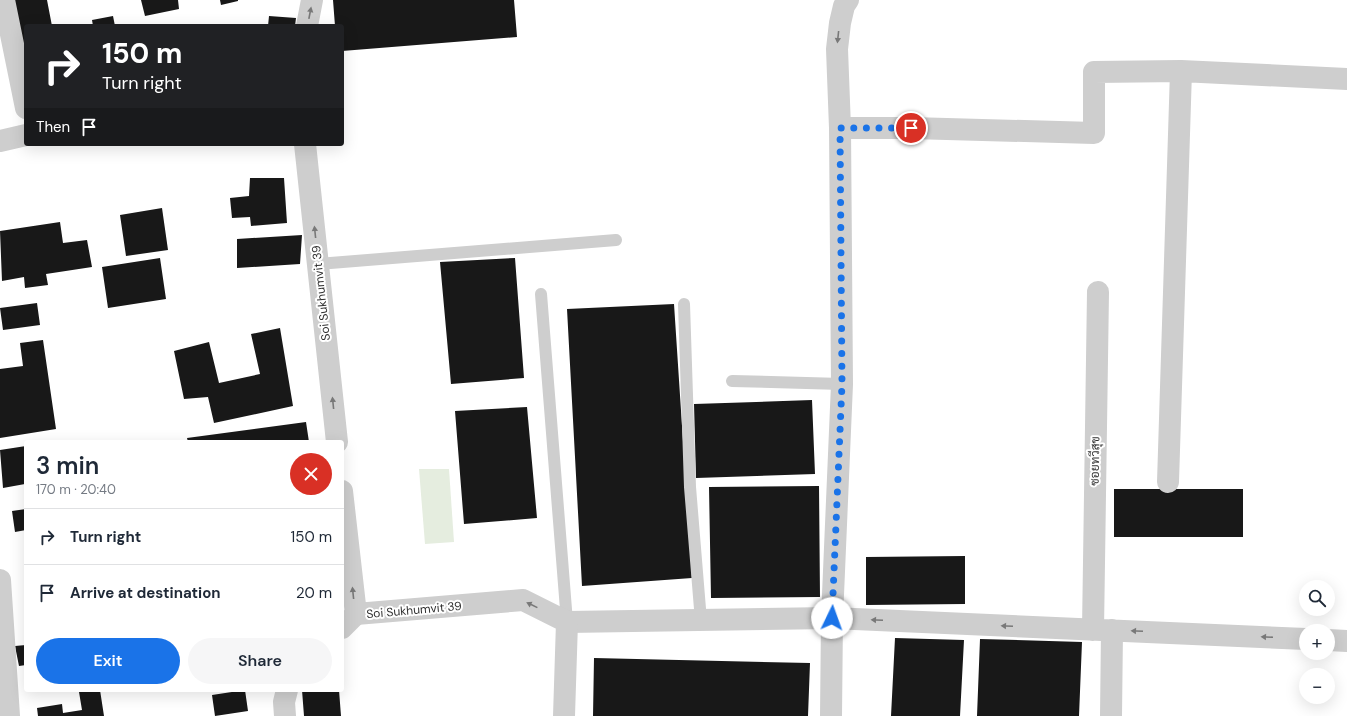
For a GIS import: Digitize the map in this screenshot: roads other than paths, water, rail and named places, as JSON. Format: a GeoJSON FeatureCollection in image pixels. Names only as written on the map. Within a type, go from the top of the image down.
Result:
{"type":"FeatureCollection","features":[{"type":"Feature","properties":{"kind":"street"},"geometry":{"type":"LineString","coordinates":[[4,0],[7,45],[24,101]]}},
{"type":"Feature","properties":{"kind":"street"},"geometry":{"type":"LineString","coordinates":[[307,24],[312,0]]}},
{"type":"Feature","properties":{"kind":"street"},"geometry":{"type":"LineString","coordinates":[[831,716],[832,618],[842,384],[840,128],[837,49],[840,23],[844,6],[848,0]]}},
{"type":"Feature","properties":{"kind":"street"},"geometry":{"type":"LineString","coordinates":[[840,128],[911,128],[1094,133],[1094,72],[1181,71],[1347,80]]}},
{"type":"Feature","properties":{"kind":"street"},"geometry":{"type":"LineString","coordinates":[[1168,482],[1181,71]]}},
{"type":"Feature","properties":{"kind":"street"},"geometry":{"type":"LineString","coordinates":[[0,141],[24,135]]}},
{"type":"Feature","properties":{"kind":"street","name":"Soi Sukhumvit 39"},"geometry":{"type":"LineString","coordinates":[[306,146],[337,440]]}},
{"type":"Feature","properties":{"kind":"street","name":"ซอยทวีสุข"},"geometry":{"type":"LineString","coordinates":[[1098,292],[1102,630],[1111,716]]}},
{"type":"Feature","properties":{"kind":"street","name":"Soi Sukhumvit 39"},"geometry":{"type":"LineString","coordinates":[[344,520],[349,621],[523,600],[567,622]]}},
{"type":"Feature","properties":{"kind":"street"},"geometry":{"type":"LineString","coordinates":[[0,587],[9,716]]}},
{"type":"Feature","properties":{"kind":"street"},"geometry":{"type":"LineString","coordinates":[[564,716],[567,622],[832,618],[1299,639]]}},
{"type":"Feature","properties":{"kind":"street"},"geometry":{"type":"LineString","coordinates":[[1335,640],[1347,641]]}},
{"type":"Feature","properties":{"kind":"street"},"geometry":{"type":"LineString","coordinates":[[285,716],[284,702],[286,692]]}},
{"type":"Feature","properties":{"kind":"lane"},"geometry":{"type":"LineString","coordinates":[[318,264],[616,240]]}},
{"type":"Feature","properties":{"kind":"lane"},"geometry":{"type":"LineString","coordinates":[[542,294],[567,622]]}},
{"type":"Feature","properties":{"kind":"lane"},"geometry":{"type":"LineString","coordinates":[[684,304],[690,487],[701,621]]}},
{"type":"Feature","properties":{"kind":"lane"},"geometry":{"type":"LineString","coordinates":[[732,381],[842,384]]}}]}
